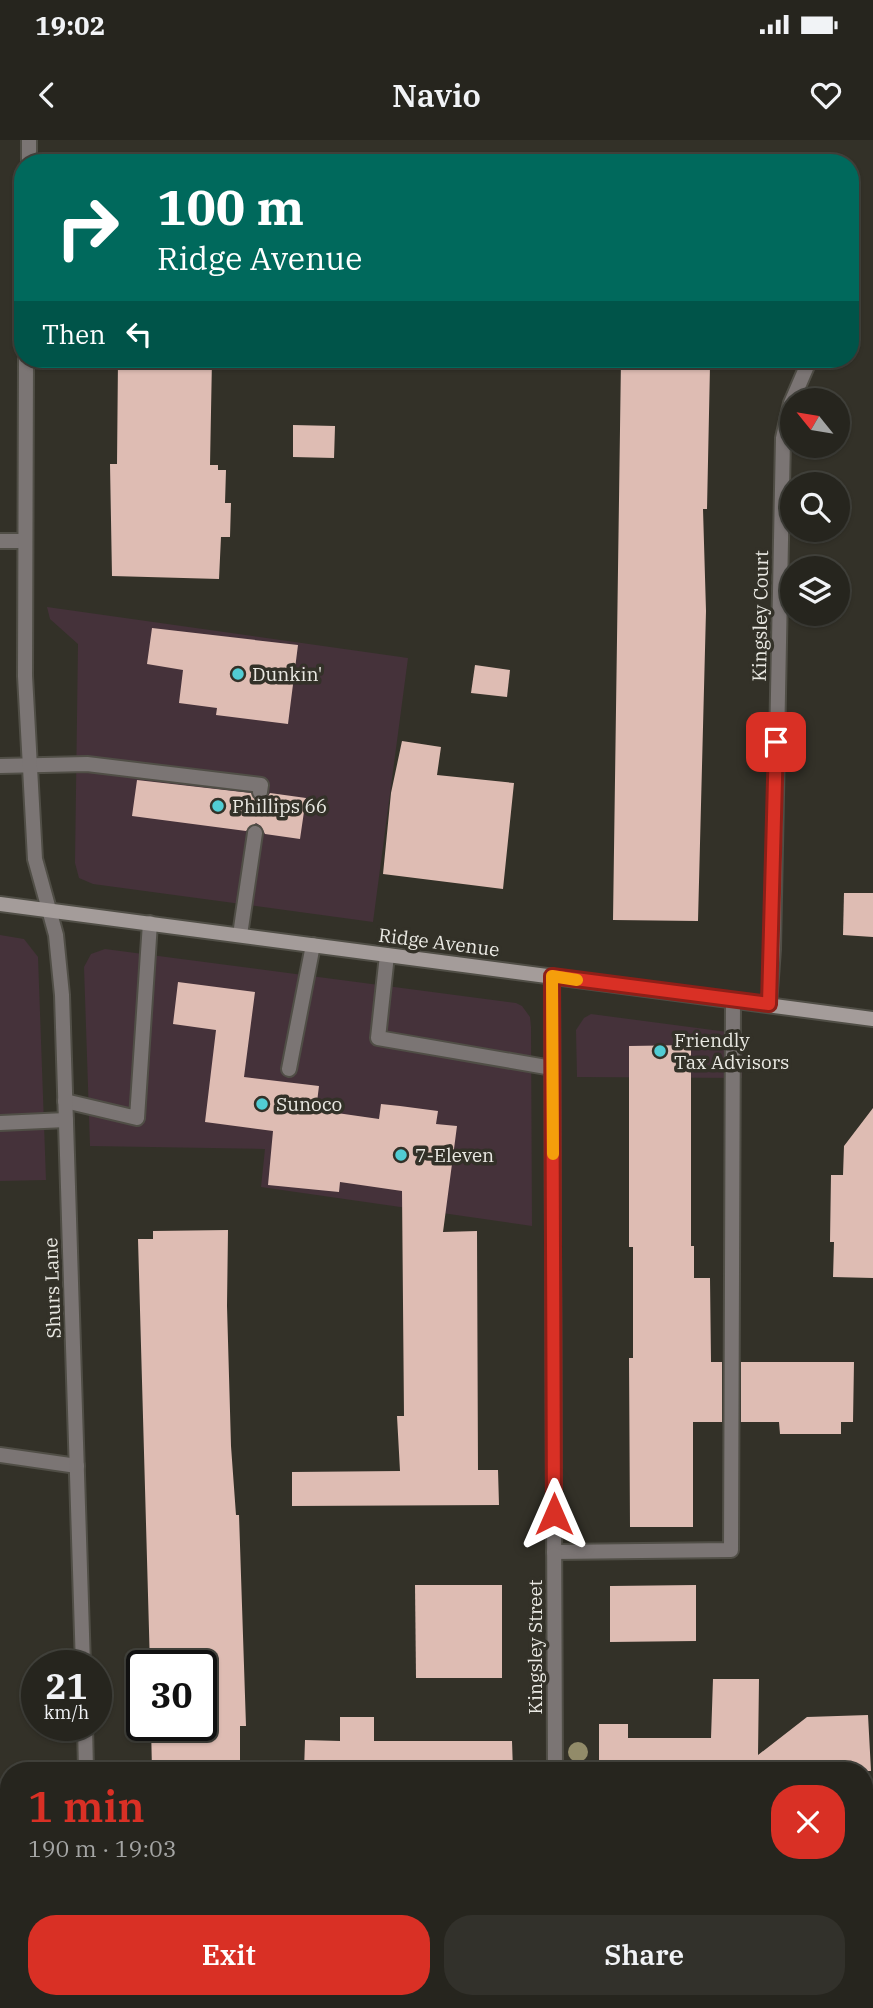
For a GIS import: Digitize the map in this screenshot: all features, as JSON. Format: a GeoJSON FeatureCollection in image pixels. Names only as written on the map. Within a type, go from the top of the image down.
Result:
{"type":"FeatureCollection","features":[{"type":"Feature","properties":{"kind":"main road","name":"Ridge Avenue"},"geometry":{"type":"LineString","coordinates":[[0,904],[873,1019]]}},
{"type":"Feature","properties":{"kind":"street","name":"Shurs Lane"},"geometry":{"type":"LineString","coordinates":[[26,368],[24,541],[34,859],[60,961],[83,1650]]}},
{"type":"Feature","properties":{"kind":"street","name":"Kingsley Court"},"geometry":{"type":"LineString","coordinates":[[769,1004],[773,935],[783,438],[791,403],[806,368]]}},
{"type":"Feature","properties":{"kind":"street"},"geometry":{"type":"LineString","coordinates":[[0,541],[24,541]]}},
{"type":"Feature","properties":{"kind":"street"},"geometry":{"type":"LineString","coordinates":[[0,766],[87,764],[133,768],[261,785],[260,792]]}},
{"type":"Feature","properties":{"kind":"street"},"geometry":{"type":"LineString","coordinates":[[240,935],[255,833]]}},
{"type":"Feature","properties":{"kind":"street"},"geometry":{"type":"LineString","coordinates":[[65,1101],[137,1118],[150,923]]}},
{"type":"Feature","properties":{"kind":"street"},"geometry":{"type":"LineString","coordinates":[[289,1069],[313,945]]}},
{"type":"Feature","properties":{"kind":"street"},"geometry":{"type":"LineString","coordinates":[[387,955],[378,1038],[552,1068]]}},
{"type":"Feature","properties":{"kind":"street","name":"Kingsley Street"},"geometry":{"type":"LineString","coordinates":[[552,976],[555,1762]]}},
{"type":"Feature","properties":{"kind":"street"},"geometry":{"type":"LineString","coordinates":[[554,1552],[731,1550],[733,1000]]}},
{"type":"Feature","properties":{"kind":"street"},"geometry":{"type":"LineString","coordinates":[[0,1123],[66,1120]]}},
{"type":"Feature","properties":{"kind":"street"},"geometry":{"type":"LineString","coordinates":[[0,1455],[77,1466]]}},
{"type":"Feature","properties":{"kind":"street"},"geometry":{"type":"LineString","coordinates":[[85,1741],[86,1762]]}},
{"type":"Feature","properties":{"kind":"shaded area"},"geometry":{"type":"Polygon","coordinates":[[[47,607],[408,658],[373,922],[93,884],[79,878],[75,863],[78,644],[50,619],[47,607]]]}},
{"type":"Feature","properties":{"kind":"shaded area"},"geometry":{"type":"Polygon","coordinates":[[[0,935],[24,939],[38,957],[46,1180],[0,1181],[0,935]]]}},
{"type":"Feature","properties":{"kind":"shaded area"},"geometry":{"type":"Polygon","coordinates":[[[105,949],[516,1003],[522,1006],[530,1017],[531,1027],[532,1226],[261,1187],[265,1149],[90,1146],[84,967],[91,954],[105,949]]]}},
{"type":"Feature","properties":{"kind":"shaded area"},"geometry":{"type":"Polygon","coordinates":[[[591,1014],[743,1034],[742,1078],[577,1077],[576,1030],[584,1018],[591,1014]]]}},
{"type":"Feature","properties":{"kind":"building"},"geometry":{"type":"Polygon","coordinates":[[[118,368],[212,368],[210,465],[218,465],[218,470],[226,470],[225,503],[231,503],[230,537],[221,537],[219,579],[112,576],[110,464],[117,464],[118,368]]]}},
{"type":"Feature","properties":{"kind":"building"},"geometry":{"type":"Polygon","coordinates":[[[621,368],[710,368],[707,509],[703,509],[706,611],[698,921],[613,920],[621,368]]]}},
{"type":"Feature","properties":{"kind":"building"},"geometry":{"type":"Polygon","coordinates":[[[293,425],[335,426],[334,458],[293,457],[293,425]]]}},
{"type":"Feature","properties":{"kind":"building","name":"Dunkin'"},"geometry":{"type":"Polygon","coordinates":[[[152,628],[298,645],[288,724],[216,715],[217,708],[179,703],[183,670],[147,664],[152,628]]]}},
{"type":"Feature","properties":{"kind":"building"},"geometry":{"type":"Polygon","coordinates":[[[475,665],[510,670],[507,697],[471,693],[475,665]]]}},
{"type":"Feature","properties":{"kind":"building"},"geometry":{"type":"Polygon","coordinates":[[[402,741],[441,747],[437,775],[514,783],[503,889],[383,874],[391,793],[402,741]]]}},
{"type":"Feature","properties":{"kind":"building"},"geometry":{"type":"Polygon","coordinates":[[[137,780],[251,793],[259,802],[270,793],[306,798],[300,839],[265,834],[256,823],[246,831],[132,816],[137,780]]]}},
{"type":"Feature","properties":{"kind":"building"},"geometry":{"type":"Polygon","coordinates":[[[844,893],[873,893],[873,937],[843,935],[844,893]]]}},
{"type":"Feature","properties":{"kind":"building"},"geometry":{"type":"Polygon","coordinates":[[[178,982],[255,992],[244,1077],[319,1086],[316,1110],[379,1119],[381,1104],[400,1106],[438,1111],[436,1124],[457,1126],[443,1232],[477,1231],[478,1470],[498,1470],[499,1505],[292,1506],[292,1472],[400,1471],[397,1416],[404,1416],[402,1191],[340,1182],[339,1192],[268,1185],[273,1131],[205,1122],[216,1030],[173,1024],[178,982]]]}},
{"type":"Feature","properties":{"kind":"building"},"geometry":{"type":"Polygon","coordinates":[[[691,1045],[691,1246],[694,1246],[694,1278],[710,1278],[711,1362],[722,1362],[722,1422],[693,1422],[693,1527],[630,1527],[629,1358],[633,1358],[633,1247],[629,1247],[629,1046],[691,1045]]]}},
{"type":"Feature","properties":{"kind":"building"},"geometry":{"type":"Polygon","coordinates":[[[873,1108],[873,1278],[833,1277],[834,1242],[830,1242],[831,1175],[843,1175],[844,1146],[873,1108]]]}},
{"type":"Feature","properties":{"kind":"building"},"geometry":{"type":"Polygon","coordinates":[[[228,1230],[231,1446],[236,1515],[239,1515],[246,1726],[240,1726],[240,1762],[152,1762],[151,1741],[217,1741],[217,1650],[150,1650],[138,1239],[153,1239],[153,1231],[228,1230]]]}},
{"type":"Feature","properties":{"kind":"building"},"geometry":{"type":"Polygon","coordinates":[[[741,1362],[854,1362],[853,1422],[841,1422],[841,1434],[780,1434],[779,1422],[741,1422],[741,1362]]]}},
{"type":"Feature","properties":{"kind":"building"},"geometry":{"type":"Polygon","coordinates":[[[415,1585],[502,1585],[502,1678],[416,1678],[415,1585]]]}},
{"type":"Feature","properties":{"kind":"building"},"geometry":{"type":"Polygon","coordinates":[[[696,1585],[696,1641],[610,1642],[610,1586],[696,1585]]]}},
{"type":"Feature","properties":{"kind":"building"},"geometry":{"type":"Polygon","coordinates":[[[713,1679],[759,1679],[758,1755],[807,1717],[868,1715],[871,1762],[599,1762],[599,1724],[628,1724],[628,1738],[711,1738],[713,1679]]]}},
{"type":"Feature","properties":{"kind":"building"},"geometry":{"type":"Polygon","coordinates":[[[340,1717],[374,1717],[374,1741],[512,1741],[513,1762],[304,1762],[305,1740],[340,1741],[340,1717]]]}},
{"type":"Feature","properties":{"kind":"slow traffic"},"geometry":{"type":"LineString","coordinates":[[553,1154],[552,976],[577,980]]}},
{"type":"Feature","properties":{"kind":"place","name":"Dunkin'"},"geometry":{"type":"Point","coordinates":[238,674]}},
{"type":"Feature","properties":{"kind":"place","name":"Phillips 66"},"geometry":{"type":"Point","coordinates":[218,806]}},
{"type":"Feature","properties":{"kind":"place","name":"Friendly Tax Advisors"},"geometry":{"type":"Point","coordinates":[660,1051]}},
{"type":"Feature","properties":{"kind":"place","name":"Sunoco"},"geometry":{"type":"Point","coordinates":[262,1104]}},
{"type":"Feature","properties":{"kind":"place","name":"7-Eleven"},"geometry":{"type":"Point","coordinates":[401,1155]}},
{"type":"Feature","properties":{"kind":"route"},"geometry":{"type":"LineString","coordinates":[[554,1514],[552,976],[769,1004],[773,949],[776,742]]}}]}
